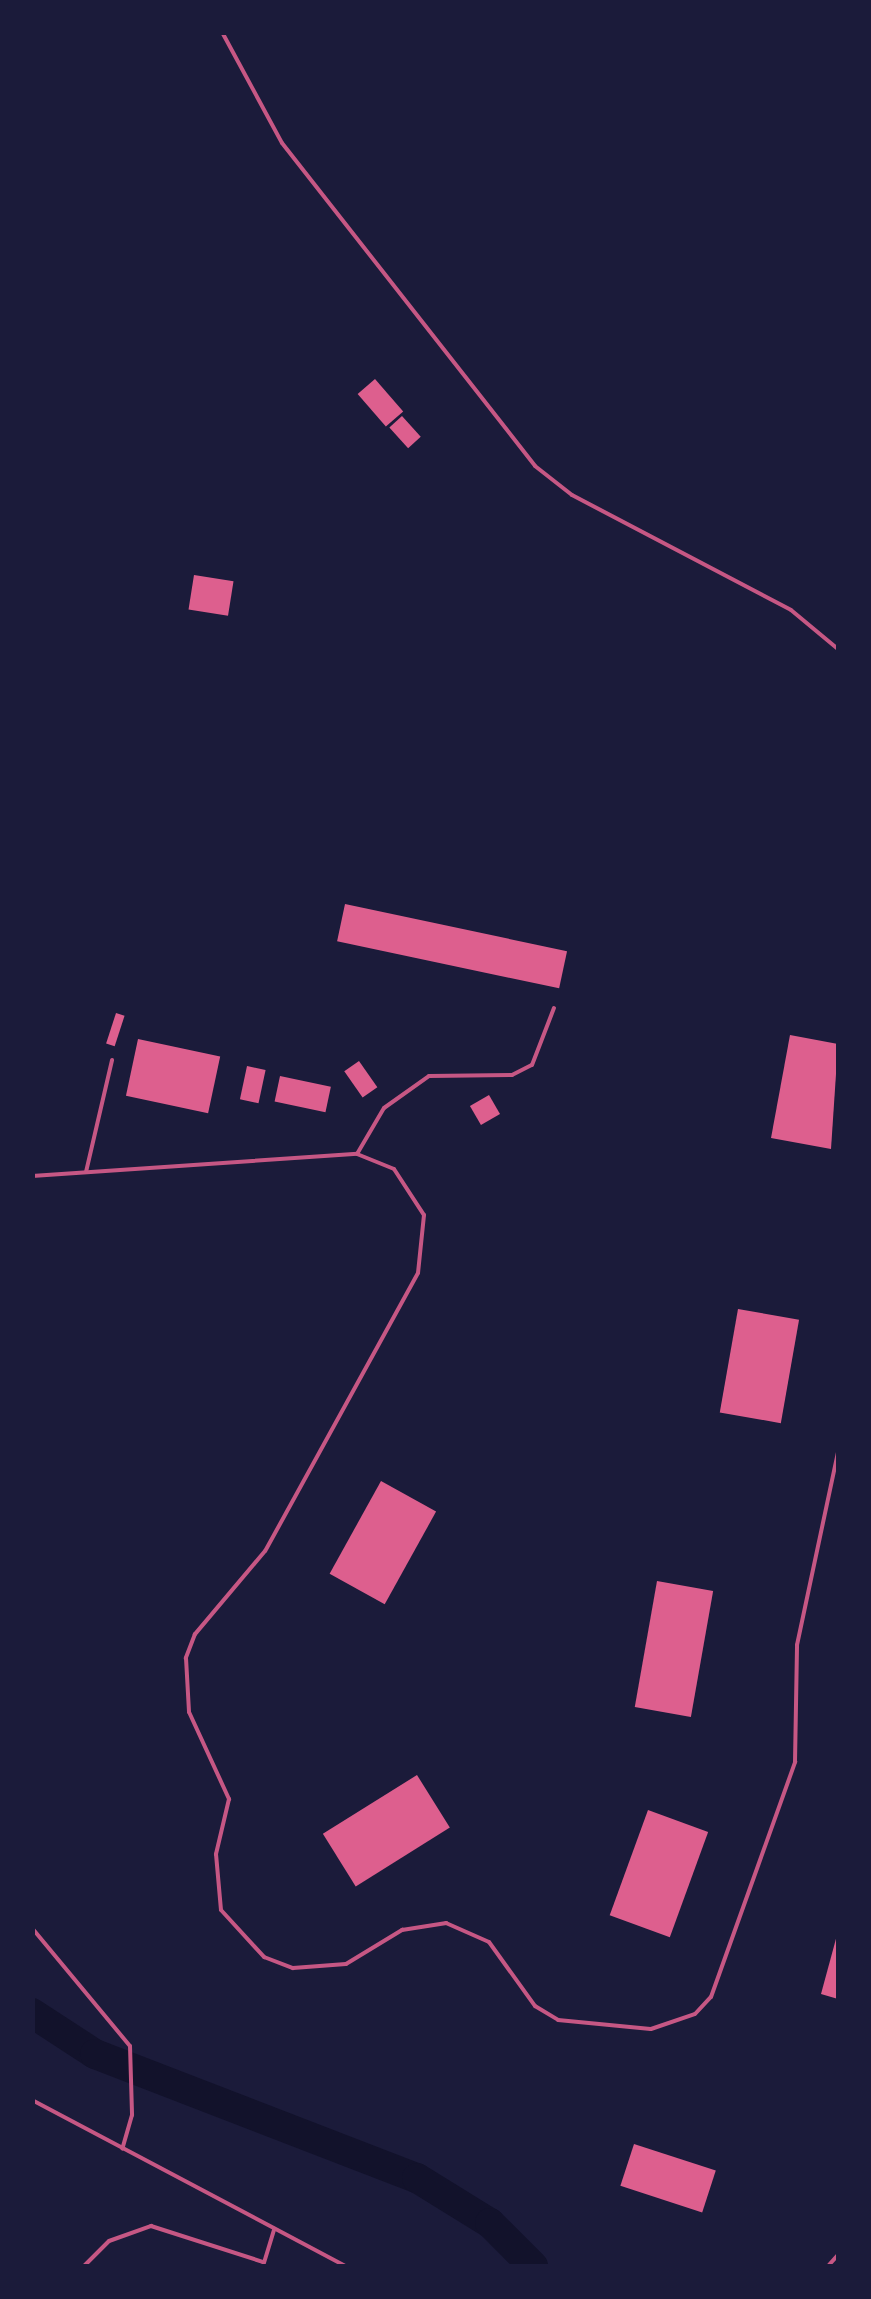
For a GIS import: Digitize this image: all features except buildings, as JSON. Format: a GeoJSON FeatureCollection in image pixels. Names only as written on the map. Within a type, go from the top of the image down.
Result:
{"type":"FeatureCollection","features":[{"type":"Feature","properties":{"kind":"lane"},"geometry":{"type":"LineString","coordinates":[[222,32],[282,143],[536,466],[572,495],[791,610],[838,648]]}},
{"type":"Feature","properties":{"kind":"lane"},"geometry":{"type":"LineString","coordinates":[[357,1154],[384,1108],[429,1076],[512,1076],[532,1065],[554,1008]]}},
{"type":"Feature","properties":{"kind":"lane"},"geometry":{"type":"LineString","coordinates":[[86,1172],[112,1060]]}},
{"type":"Feature","properties":{"kind":"lane"},"geometry":{"type":"LineString","coordinates":[[32,1176],[357,1154],[412,1188],[424,1215],[418,1273],[264,1552],[195,1634],[186,1658],[189,1712],[229,1799],[214,1880],[221,1910],[264,1958],[318,1971],[422,1922],[446,1922],[489,1942],[535,2006],[558,2020],[652,2029],[695,2014],[711,1997],[795,1762],[797,1644],[838,1452]]}},
{"type":"Feature","properties":{"kind":"lane"},"geometry":{"type":"LineString","coordinates":[[32,1928],[130,2046],[132,2115],[122,2149]]}},
{"type":"Feature","properties":{"kind":"lane"},"geometry":{"type":"LineString","coordinates":[[32,2100],[345,2266]]}},
{"type":"Feature","properties":{"kind":"lane"},"geometry":{"type":"LineString","coordinates":[[84,2266],[128,2229],[151,2226],[263,2264],[274,2230]]}},
{"type":"Feature","properties":{"kind":"lane"},"geometry":{"type":"LineString","coordinates":[[828,2266],[838,2256]]}},
{"type":"Feature","properties":{"kind":"waterway"},"geometry":{"type":"LineString","coordinates":[[32,2013],[95,2054],[417,2178],[490,2223],[533,2266]]}}]}
